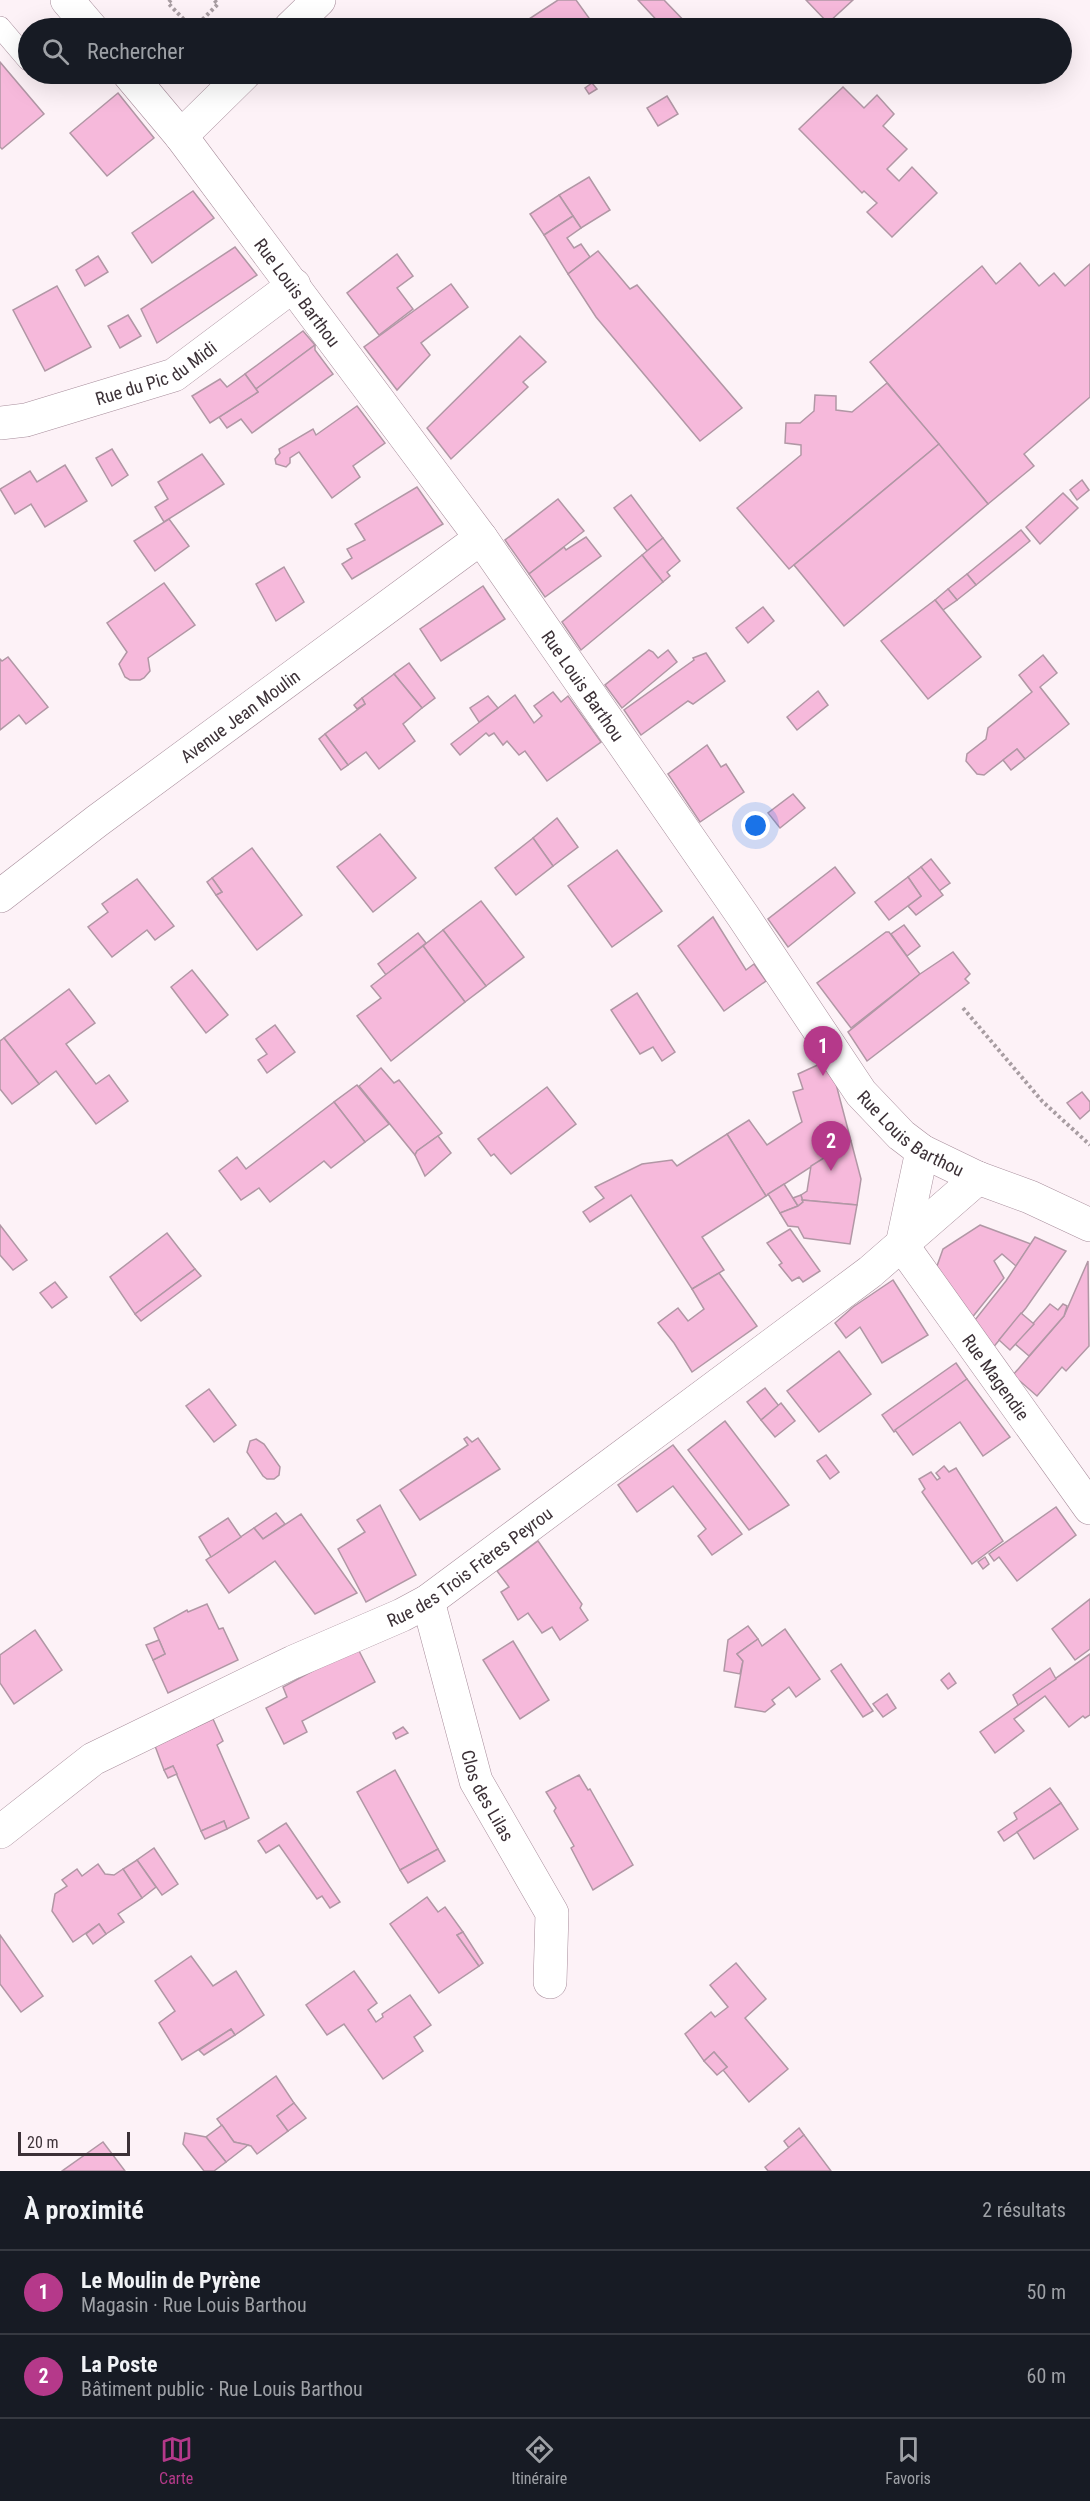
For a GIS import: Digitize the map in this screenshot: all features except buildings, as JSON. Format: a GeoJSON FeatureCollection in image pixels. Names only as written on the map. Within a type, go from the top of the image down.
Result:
{"type":"FeatureCollection","features":[{"type":"Feature","properties":{"kind":"street"},"geometry":{"type":"LineString","coordinates":[[67,0],[82,18]]}},
{"type":"Feature","properties":{"kind":"street"},"geometry":{"type":"LineString","coordinates":[[300,18],[319,0]]}},
{"type":"Feature","properties":{"kind":"street","name":"Rue Louis Barthou"},"geometry":{"type":"LineString","coordinates":[[137,84],[181,136],[294,285],[481,538],[743,916],[861,1093],[901,1135],[922,1151],[978,1178],[1030,1197],[1090,1225]]}},
{"type":"Feature","properties":{"kind":"street"},"geometry":{"type":"LineString","coordinates":[[181,136],[234,84]]}},
{"type":"Feature","properties":{"kind":"street","name":"Rue du Pic du Midi"},"geometry":{"type":"LineString","coordinates":[[0,423],[26,420],[174,375],[294,285]]}},
{"type":"Feature","properties":{"kind":"street","name":"Avenue Jean Moulin"},"geometry":{"type":"LineString","coordinates":[[0,896],[97,821],[481,538]]}},
{"type":"Feature","properties":{"kind":"street"},"geometry":{"type":"LineString","coordinates":[[902,1245],[922,1151]]}},
{"type":"Feature","properties":{"kind":"street","name":"Rue des Trois Frères Peyrou"},"geometry":{"type":"LineString","coordinates":[[0,1832],[93,1759],[293,1662],[402,1615],[428,1601],[870,1272],[978,1178]]}},
{"type":"Feature","properties":{"kind":"street","name":"Rue Magendie"},"geometry":{"type":"LineString","coordinates":[[902,1245],[1090,1508]]}},
{"type":"Feature","properties":{"kind":"street","name":"Clos des Lilas"},"geometry":{"type":"LineString","coordinates":[[428,1601],[476,1781],[552,1913],[550,1982]]}},
{"type":"Feature","properties":{"kind":"lane"},"geometry":{"type":"LineString","coordinates":[[0,27],[18,48]]}},
{"type":"Feature","properties":{"kind":"path"},"geometry":{"type":"LineString","coordinates":[[171,0],[168,3],[183,18]]}},
{"type":"Feature","properties":{"kind":"path"},"geometry":{"type":"LineString","coordinates":[[203,18],[218,4],[214,0]]}},
{"type":"Feature","properties":{"kind":"path"},"geometry":{"type":"LineString","coordinates":[[963,1008],[1042,1101],[1090,1145]]}},
{"type":"Feature","properties":{"kind":"place","name":"Le Moulin de Pyrène"},"geometry":{"type":"Point","coordinates":[823,1076]}},
{"type":"Feature","properties":{"kind":"place","name":"La Poste"},"geometry":{"type":"Point","coordinates":[831,1171]}}]}
